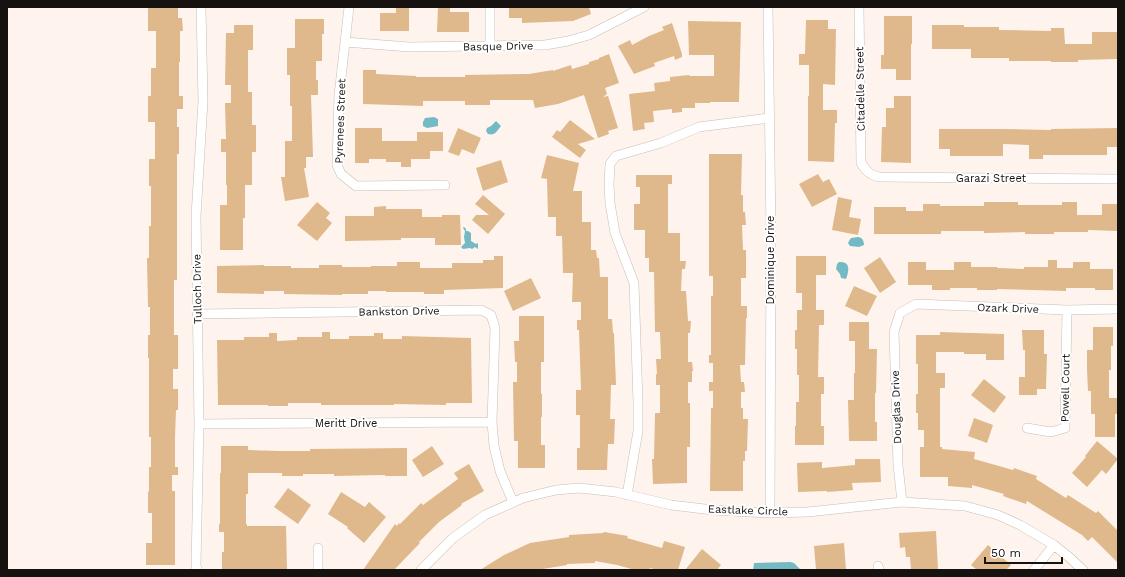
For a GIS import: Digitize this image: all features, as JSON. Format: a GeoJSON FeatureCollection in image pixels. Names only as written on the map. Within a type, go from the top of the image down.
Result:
{"type":"FeatureCollection","features":[{"type":"Feature","properties":{"kind":"street","name":"Tulloch Drive"},"geometry":{"type":"LineString","coordinates":[[197,570],[199,424],[196,216],[202,101],[202,7]]}},
{"type":"Feature","properties":{"kind":"street","name":"Pyrenees Street"},"geometry":{"type":"LineString","coordinates":[[350,7],[339,95],[337,165],[342,174],[356,186],[445,185]]}},
{"type":"Feature","properties":{"kind":"street"},"geometry":{"type":"LineString","coordinates":[[490,7],[490,46]]}},
{"type":"Feature","properties":{"kind":"street","name":"Basque Drive"},"geometry":{"type":"LineString","coordinates":[[345,42],[409,47],[545,45],[589,35],[644,7]]}},
{"type":"Feature","properties":{"kind":"street","name":"Dominique Drive"},"geometry":{"type":"LineString","coordinates":[[768,7],[771,225],[770,513]]}},
{"type":"Feature","properties":{"kind":"street","name":"Citadelle Street"},"geometry":{"type":"LineString","coordinates":[[859,7],[861,163],[866,170]]}},
{"type":"Feature","properties":{"kind":"street"},"geometry":{"type":"LineString","coordinates":[[627,495],[638,431],[634,283],[614,233],[608,184],[610,164],[616,156],[661,143],[699,127],[769,118]]}},
{"type":"Feature","properties":{"kind":"street","name":"Garazi Street"},"geometry":{"type":"LineString","coordinates":[[866,170],[872,175],[879,177],[1118,179]]}},
{"type":"Feature","properties":{"kind":"street","name":"Ozark Drive"},"geometry":{"type":"LineString","coordinates":[[900,313],[916,304],[1067,310],[1118,309]]}},
{"type":"Feature","properties":{"kind":"street","name":"Bankston Drive"},"geometry":{"type":"LineString","coordinates":[[198,314],[481,310],[491,315],[495,328],[492,422],[494,446],[500,471],[513,502]]}},
{"type":"Feature","properties":{"kind":"street","name":"Powell Court"},"geometry":{"type":"LineString","coordinates":[[1026,428],[1051,432],[1065,428],[1067,310]]}},
{"type":"Feature","properties":{"kind":"street","name":"Douglas Drive"},"geometry":{"type":"LineString","coordinates":[[900,313],[894,332],[898,465],[902,502]]}},
{"type":"Feature","properties":{"kind":"street","name":"Meritt Drive"},"geometry":{"type":"LineString","coordinates":[[199,424],[492,422]]}},
{"type":"Feature","properties":{"kind":"street","name":"Eastlake Circle"},"geometry":{"type":"LineString","coordinates":[[421,570],[453,538],[485,515],[523,498],[556,490],[580,488],[616,492],[671,505],[713,510],[770,513],[808,512],[902,502],[964,506],[998,515],[1020,524],[1054,545],[1083,570]]}},
{"type":"Feature","properties":{"kind":"street"},"geometry":{"type":"LineString","coordinates":[[1034,570],[1054,545]]}},
{"type":"Feature","properties":{"kind":"street"},"geometry":{"type":"LineString","coordinates":[[318,548],[318,570]]}},
{"type":"Feature","properties":{"kind":"water"},"geometry":{"type":"Polygon","coordinates":[[[434,117],[438,119],[438,126],[427,128],[423,126],[425,118],[434,117]]]}},
{"type":"Feature","properties":{"kind":"water"},"geometry":{"type":"Polygon","coordinates":[[[496,121],[501,126],[494,134],[488,134],[486,131],[487,128],[496,121]]]}},
{"type":"Feature","properties":{"kind":"water"},"geometry":{"type":"Polygon","coordinates":[[[464,227],[466,231],[471,233],[471,241],[476,244],[478,243],[478,249],[475,247],[472,249],[463,249],[461,247],[465,243],[464,227]]]}},
{"type":"Feature","properties":{"kind":"water"},"geometry":{"type":"Polygon","coordinates":[[[858,237],[864,242],[864,245],[859,247],[850,246],[848,243],[851,238],[858,237]]]}},
{"type":"Feature","properties":{"kind":"water"},"geometry":{"type":"Polygon","coordinates":[[[839,262],[846,263],[848,267],[846,279],[841,278],[836,269],[839,262]]]}},
{"type":"Feature","properties":{"kind":"water"},"geometry":{"type":"Polygon","coordinates":[[[754,563],[794,563],[801,570],[753,570],[754,563]]]}},
{"type":"Feature","properties":{"kind":"building"},"geometry":{"type":"Polygon","coordinates":[[[148,7],[178,7],[178,18],[182,18],[183,31],[180,31],[179,96],[183,96],[183,109],[177,109],[179,154],[177,154],[177,280],[174,280],[174,335],[178,335],[178,369],[173,369],[173,389],[178,389],[175,467],[178,467],[178,475],[172,475],[172,491],[175,491],[175,565],[146,565],[146,543],[152,543],[152,513],[148,513],[149,467],[151,467],[148,358],[150,307],[148,307],[147,258],[149,258],[149,226],[151,226],[149,159],[155,159],[155,122],[148,122],[148,96],[151,96],[151,68],[156,68],[156,31],[148,31],[148,7]]]}},
{"type":"Feature","properties":{"kind":"building"},"geometry":{"type":"Polygon","coordinates":[[[396,7],[409,7],[409,31],[380,31],[380,13],[396,13],[396,7]]]}},
{"type":"Feature","properties":{"kind":"building"},"geometry":{"type":"Polygon","coordinates":[[[438,7],[450,7],[450,12],[469,12],[469,32],[437,32],[438,7]]]}},
{"type":"Feature","properties":{"kind":"building"},"geometry":{"type":"Polygon","coordinates":[[[509,7],[589,7],[591,14],[573,21],[522,23],[522,18],[509,18],[509,7]]]}},
{"type":"Feature","properties":{"kind":"building"},"geometry":{"type":"Polygon","coordinates":[[[884,16],[912,16],[911,80],[896,80],[896,69],[881,69],[881,55],[884,55],[884,16]]]}},
{"type":"Feature","properties":{"kind":"building"},"geometry":{"type":"Polygon","coordinates":[[[295,19],[324,19],[324,34],[322,34],[322,61],[316,61],[318,95],[311,95],[313,157],[306,157],[306,168],[304,168],[309,197],[285,201],[281,177],[285,177],[285,141],[292,141],[292,106],[290,106],[290,75],[287,75],[287,48],[295,48],[295,19]]]}},
{"type":"Feature","properties":{"kind":"building"},"geometry":{"type":"Polygon","coordinates":[[[806,20],[828,20],[828,29],[836,29],[835,85],[823,84],[823,110],[837,110],[837,123],[835,123],[834,162],[808,161],[809,65],[799,65],[799,54],[805,54],[806,20]]]}},
{"type":"Feature","properties":{"kind":"building"},"geometry":{"type":"Polygon","coordinates":[[[688,21],[741,22],[739,102],[695,103],[695,108],[682,108],[682,112],[672,113],[672,109],[653,111],[654,122],[644,123],[645,129],[633,131],[629,94],[655,91],[654,83],[670,81],[670,77],[689,75],[714,76],[714,55],[689,55],[688,21]]]}},
{"type":"Feature","properties":{"kind":"building"},"geometry":{"type":"Polygon","coordinates":[[[672,23],[682,57],[675,60],[674,56],[654,63],[655,66],[634,74],[618,46],[630,40],[632,45],[664,30],[662,27],[672,23]]]}},
{"type":"Feature","properties":{"kind":"building"},"geometry":{"type":"Polygon","coordinates":[[[234,25],[253,25],[253,50],[248,50],[248,92],[252,92],[252,125],[256,125],[256,152],[252,152],[252,185],[245,185],[243,250],[220,250],[220,205],[227,205],[226,152],[221,152],[221,139],[226,139],[225,103],[231,103],[231,85],[225,85],[226,33],[234,33],[234,25]]]}},
{"type":"Feature","properties":{"kind":"building"},"geometry":{"type":"Polygon","coordinates":[[[932,25],[999,27],[999,30],[1051,31],[1051,28],[1064,28],[1065,44],[1092,44],[1092,32],[1118,32],[1118,59],[1078,60],[1078,62],[1051,62],[1009,61],[1009,58],[971,58],[971,49],[932,49],[932,25]]]}},
{"type":"Feature","properties":{"kind":"building"},"geometry":{"type":"Polygon","coordinates":[[[609,54],[619,83],[605,88],[607,94],[603,97],[608,96],[618,128],[608,131],[609,134],[598,138],[584,95],[558,104],[535,108],[533,100],[490,100],[490,105],[465,105],[465,101],[423,101],[423,106],[363,104],[363,70],[376,70],[376,74],[416,77],[465,77],[465,75],[529,74],[553,71],[571,65],[572,69],[589,64],[589,62],[609,54]]]}},
{"type":"Feature","properties":{"kind":"building"},"geometry":{"type":"Polygon","coordinates":[[[894,96],[911,96],[911,163],[881,162],[882,127],[886,127],[886,108],[894,108],[894,96]]]}},
{"type":"Feature","properties":{"kind":"building"},"geometry":{"type":"Polygon","coordinates":[[[570,120],[595,139],[578,144],[586,150],[580,158],[552,137],[557,130],[560,132],[570,120]]]}},
{"type":"Feature","properties":{"kind":"building"},"geometry":{"type":"Polygon","coordinates":[[[355,128],[382,128],[382,141],[417,141],[417,132],[443,132],[443,151],[430,151],[430,159],[411,159],[411,167],[401,167],[401,162],[386,162],[386,159],[369,159],[369,163],[355,163],[355,128]]]}},
{"type":"Feature","properties":{"kind":"building"},"geometry":{"type":"Polygon","coordinates":[[[458,128],[481,138],[474,154],[462,149],[459,156],[448,152],[458,128]]]}},
{"type":"Feature","properties":{"kind":"building"},"geometry":{"type":"Polygon","coordinates":[[[1118,128],[1118,147],[1107,147],[1107,155],[1043,155],[1043,159],[1029,159],[1029,145],[1003,144],[1003,156],[950,156],[950,149],[939,149],[939,129],[1051,130],[1118,128]]]}},
{"type":"Feature","properties":{"kind":"building"},"geometry":{"type":"Polygon","coordinates":[[[709,154],[742,154],[741,195],[743,195],[743,212],[745,212],[746,225],[742,225],[743,250],[746,250],[746,278],[741,278],[741,306],[747,306],[747,318],[745,365],[740,365],[741,382],[744,382],[745,392],[741,392],[741,408],[743,408],[743,419],[748,419],[747,451],[745,451],[745,461],[743,461],[743,491],[710,491],[711,408],[713,408],[713,391],[709,391],[709,382],[713,382],[713,363],[709,363],[709,355],[711,355],[711,296],[713,296],[713,276],[709,276],[709,154]]]}},
{"type":"Feature","properties":{"kind":"building"},"geometry":{"type":"Polygon","coordinates":[[[547,155],[579,163],[573,191],[582,191],[582,222],[591,222],[591,250],[596,250],[597,258],[599,258],[600,277],[608,277],[608,319],[612,319],[614,333],[616,385],[611,385],[610,419],[615,419],[614,444],[608,444],[607,470],[577,470],[577,448],[580,448],[580,415],[576,415],[576,390],[581,390],[579,330],[577,330],[577,320],[581,320],[581,302],[572,302],[573,273],[563,273],[562,236],[556,236],[556,217],[548,217],[547,179],[541,178],[547,155]]]}},
{"type":"Feature","properties":{"kind":"building"},"geometry":{"type":"Polygon","coordinates":[[[501,160],[508,182],[483,191],[476,168],[501,160]]]}},
{"type":"Feature","properties":{"kind":"building"},"geometry":{"type":"Polygon","coordinates":[[[818,174],[823,182],[829,179],[837,194],[812,207],[799,184],[818,174]]]}},
{"type":"Feature","properties":{"kind":"building"},"geometry":{"type":"Polygon","coordinates":[[[636,175],[672,175],[672,184],[668,184],[668,233],[680,233],[680,261],[686,261],[685,269],[682,269],[681,291],[686,291],[688,321],[691,321],[690,333],[688,333],[688,362],[692,362],[693,371],[692,382],[688,382],[688,403],[690,403],[690,447],[687,447],[687,483],[653,484],[652,459],[654,459],[655,413],[660,413],[660,385],[656,385],[656,359],[661,359],[660,332],[655,332],[654,272],[649,272],[649,258],[645,258],[645,230],[634,230],[634,204],[640,204],[640,187],[636,187],[636,175]]]}},
{"type":"Feature","properties":{"kind":"building"},"geometry":{"type":"Polygon","coordinates":[[[483,195],[505,214],[488,234],[472,220],[476,215],[489,215],[475,204],[483,195]]]}},
{"type":"Feature","properties":{"kind":"building"},"geometry":{"type":"Polygon","coordinates":[[[838,197],[852,200],[849,217],[861,219],[858,235],[832,230],[838,197]]]}},
{"type":"Feature","properties":{"kind":"building"},"geometry":{"type":"Polygon","coordinates":[[[317,202],[330,213],[326,218],[332,223],[317,241],[297,225],[317,202]]]}},
{"type":"Feature","properties":{"kind":"building"},"geometry":{"type":"Polygon","coordinates":[[[984,202],[1018,202],[1018,205],[1062,205],[1062,202],[1077,202],[1077,215],[1102,215],[1102,204],[1118,204],[1118,231],[1088,230],[1088,232],[1054,232],[1054,234],[1025,234],[1025,232],[984,233],[984,231],[941,231],[941,234],[874,234],[874,207],[906,207],[906,211],[923,211],[923,204],[940,204],[940,206],[984,206],[984,202]]]}},
{"type":"Feature","properties":{"kind":"building"},"geometry":{"type":"Polygon","coordinates":[[[386,206],[386,209],[422,209],[422,217],[460,215],[461,245],[435,245],[435,238],[345,241],[345,216],[374,216],[374,207],[386,206]]]}},
{"type":"Feature","properties":{"kind":"building"},"geometry":{"type":"Polygon","coordinates":[[[494,256],[503,256],[503,288],[444,290],[444,294],[386,291],[368,291],[368,294],[342,295],[284,294],[284,291],[264,291],[264,294],[217,293],[217,266],[264,265],[291,266],[291,268],[319,268],[319,265],[342,265],[342,267],[371,267],[397,266],[397,262],[420,262],[420,268],[452,268],[452,263],[483,263],[483,260],[494,260],[494,256]]]}},
{"type":"Feature","properties":{"kind":"building"},"geometry":{"type":"Polygon","coordinates":[[[796,256],[826,256],[826,275],[816,275],[816,310],[824,310],[824,325],[819,325],[818,377],[824,377],[824,394],[821,394],[821,426],[824,426],[824,445],[795,445],[796,402],[799,402],[799,375],[797,375],[795,330],[797,330],[797,310],[802,310],[802,293],[796,293],[796,256]]]}},
{"type":"Feature","properties":{"kind":"building"},"geometry":{"type":"Polygon","coordinates":[[[880,257],[896,282],[880,293],[864,268],[880,257]]]}},
{"type":"Feature","properties":{"kind":"building"},"geometry":{"type":"Polygon","coordinates":[[[1048,260],[1057,260],[1057,268],[1073,268],[1073,262],[1090,262],[1090,269],[1113,269],[1113,290],[1095,290],[1095,288],[1066,288],[1066,291],[997,289],[977,290],[977,288],[950,288],[950,290],[932,290],[932,285],[908,285],[908,262],[926,262],[926,270],[954,270],[954,262],[971,262],[971,267],[1024,269],[1024,267],[1048,267],[1048,260]]]}},
{"type":"Feature","properties":{"kind":"building"},"geometry":{"type":"Polygon","coordinates":[[[531,278],[541,298],[513,311],[504,291],[531,278]]]}},
{"type":"Feature","properties":{"kind":"building"},"geometry":{"type":"Polygon","coordinates":[[[854,286],[877,296],[867,316],[845,306],[854,286]]]}},
{"type":"Feature","properties":{"kind":"building"},"geometry":{"type":"Polygon","coordinates":[[[519,316],[544,316],[544,362],[541,362],[541,445],[545,445],[545,468],[518,468],[518,441],[514,441],[513,382],[517,382],[517,362],[515,362],[514,341],[519,341],[519,316]]]}},
{"type":"Feature","properties":{"kind":"building"},"geometry":{"type":"Polygon","coordinates":[[[849,322],[869,322],[869,349],[877,349],[875,422],[877,422],[877,441],[849,441],[848,400],[854,400],[855,341],[849,341],[849,322]]]}},
{"type":"Feature","properties":{"kind":"building"},"geometry":{"type":"Polygon","coordinates":[[[1093,327],[1113,327],[1111,370],[1109,370],[1109,398],[1117,398],[1115,437],[1095,437],[1095,414],[1091,414],[1091,391],[1088,391],[1087,370],[1087,350],[1093,350],[1093,327]]]}},
{"type":"Feature","properties":{"kind":"building"},"geometry":{"type":"Polygon","coordinates":[[[1022,330],[1044,330],[1044,354],[1047,354],[1046,389],[1037,389],[1037,395],[1019,395],[1019,377],[1025,377],[1025,350],[1023,350],[1022,330]]]}},
{"type":"Feature","properties":{"kind":"building"},"geometry":{"type":"Polygon","coordinates":[[[322,332],[330,332],[330,339],[349,339],[349,336],[374,336],[374,333],[383,333],[383,339],[402,339],[402,336],[471,338],[472,403],[446,403],[446,405],[321,405],[321,403],[288,403],[288,406],[218,405],[217,340],[244,340],[244,337],[269,337],[269,333],[277,333],[277,341],[297,340],[297,337],[322,337],[322,332]]]}},
{"type":"Feature","properties":{"kind":"building"},"geometry":{"type":"Polygon","coordinates":[[[940,332],[1004,334],[1004,360],[986,360],[986,354],[936,352],[936,373],[945,373],[945,388],[940,388],[940,447],[942,447],[942,449],[975,452],[974,459],[1013,470],[1014,468],[1037,476],[1036,479],[1066,498],[1068,495],[1096,513],[1098,511],[1118,531],[1118,563],[1092,537],[1088,541],[1082,535],[1027,501],[1026,504],[1003,496],[1004,494],[972,485],[972,488],[948,486],[948,477],[920,477],[920,447],[924,447],[924,430],[918,430],[918,413],[916,413],[916,394],[918,394],[918,364],[916,364],[916,335],[940,335],[940,332]]]}},
{"type":"Feature","properties":{"kind":"building"},"geometry":{"type":"Polygon","coordinates":[[[984,379],[1006,397],[994,413],[971,395],[984,379]]]}},
{"type":"Feature","properties":{"kind":"building"},"geometry":{"type":"Polygon","coordinates":[[[974,418],[993,425],[987,443],[968,436],[974,418]]]}},
{"type":"Feature","properties":{"kind":"building"},"geometry":{"type":"Polygon","coordinates":[[[1097,441],[1118,459],[1106,474],[1102,470],[1087,487],[1072,473],[1097,441]]]}},
{"type":"Feature","properties":{"kind":"building"},"geometry":{"type":"Polygon","coordinates":[[[221,446],[248,446],[248,450],[278,451],[310,451],[310,449],[407,448],[407,476],[334,476],[334,474],[303,474],[303,476],[282,476],[282,473],[248,473],[246,524],[247,526],[286,526],[287,569],[222,570],[224,532],[219,532],[221,446]]]}},
{"type":"Feature","properties":{"kind":"building"},"geometry":{"type":"Polygon","coordinates":[[[432,446],[444,464],[423,477],[412,460],[432,446]]]}},
{"type":"Feature","properties":{"kind":"building"},"geometry":{"type":"Polygon","coordinates":[[[855,459],[880,459],[881,482],[852,483],[853,490],[798,492],[797,463],[822,462],[822,468],[855,465],[855,459]]]}},
{"type":"Feature","properties":{"kind":"building"},"geometry":{"type":"Polygon","coordinates":[[[469,464],[484,491],[461,504],[462,505],[439,522],[394,570],[363,570],[395,524],[397,526],[399,523],[400,524],[421,503],[423,505],[458,479],[454,473],[469,464]]]}},
{"type":"Feature","properties":{"kind":"building"},"geometry":{"type":"Polygon","coordinates":[[[288,488],[311,505],[298,524],[274,507],[288,488]]]}},
{"type":"Feature","properties":{"kind":"building"},"geometry":{"type":"Polygon","coordinates":[[[341,492],[365,507],[369,502],[386,517],[364,543],[347,528],[348,527],[328,514],[341,492]]]}},
{"type":"Feature","properties":{"kind":"building"},"geometry":{"type":"Polygon","coordinates":[[[936,531],[938,570],[911,570],[910,557],[906,557],[905,547],[900,548],[899,533],[936,531]]]}},
{"type":"Feature","properties":{"kind":"building"},"geometry":{"type":"Polygon","coordinates":[[[604,532],[628,536],[627,538],[662,548],[664,541],[685,547],[678,570],[657,570],[650,568],[649,570],[635,570],[595,561],[595,563],[567,564],[537,570],[480,570],[504,555],[530,543],[569,537],[569,535],[604,532]]]}},
{"type":"Feature","properties":{"kind":"building"},"geometry":{"type":"Polygon","coordinates":[[[844,543],[846,570],[816,570],[814,546],[844,543]]]}},
{"type":"Feature","properties":{"kind":"building"},"geometry":{"type":"Polygon","coordinates":[[[988,545],[1011,565],[1006,570],[977,570],[971,565],[988,545]]]}},
{"type":"Feature","properties":{"kind":"building"},"geometry":{"type":"Polygon","coordinates":[[[702,549],[721,565],[717,570],[685,570],[702,549]]]}}]}
